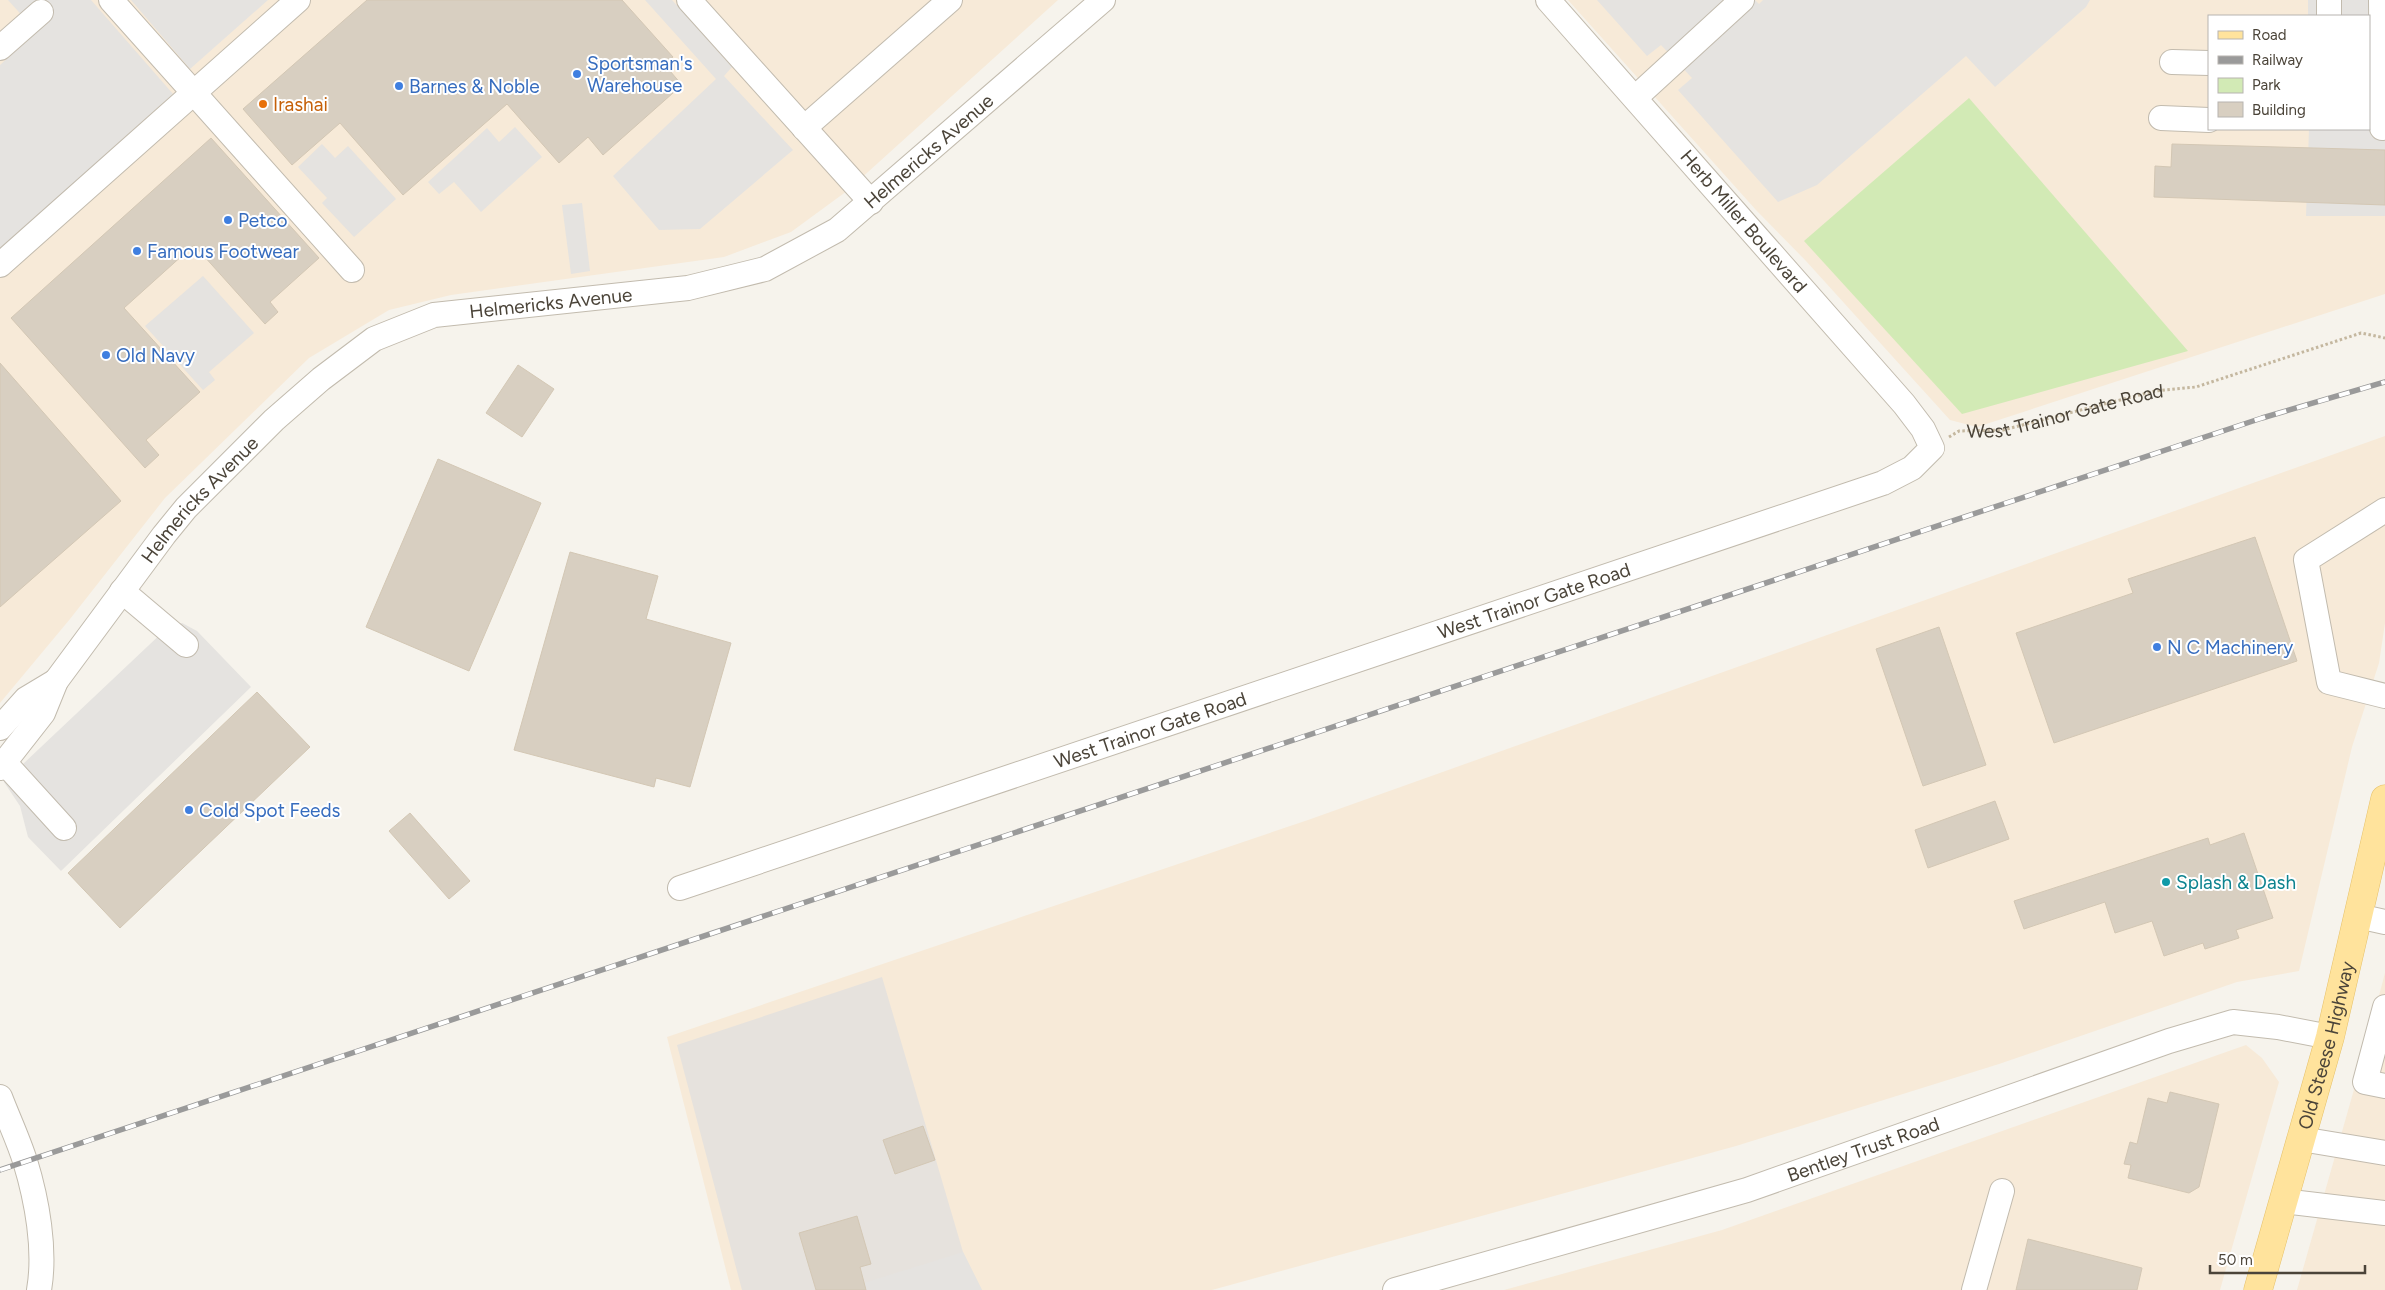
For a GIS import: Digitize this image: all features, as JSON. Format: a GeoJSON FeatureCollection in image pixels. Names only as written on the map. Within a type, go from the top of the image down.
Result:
{"type":"FeatureCollection","features":[{"type":"Feature","properties":{"kind":"main road","name":"Old Steese Highway"},"geometry":{"type":"LineString","coordinates":[[2258,1290],[2330,1037],[2385,799]]}},
{"type":"Feature","properties":{"kind":"street"},"geometry":{"type":"LineString","coordinates":[[111,0],[192,93],[352,270]]}},
{"type":"Feature","properties":{"kind":"street"},"geometry":{"type":"LineString","coordinates":[[0,265],[298,0]]}},
{"type":"Feature","properties":{"kind":"street"},"geometry":{"type":"LineString","coordinates":[[689,0],[871,202]]}},
{"type":"Feature","properties":{"kind":"street"},"geometry":{"type":"LineString","coordinates":[[804,128],[950,0]]}},
{"type":"Feature","properties":{"kind":"street","name":"Helmericks Avenue"},"geometry":{"type":"LineString","coordinates":[[2,765],[43,713],[56,681],[186,508],[247,447],[321,379],[374,339],[434,315],[688,288],[765,270],[837,230],[1103,0]]}},
{"type":"Feature","properties":{"kind":"street","name":"Herb Miller Boulevard"},"geometry":{"type":"LineString","coordinates":[[1548,0],[1904,404],[1923,430],[1932,448]]}},
{"type":"Feature","properties":{"kind":"street"},"geometry":{"type":"LineString","coordinates":[[1635,98],[1742,0]]}},
{"type":"Feature","properties":{"kind":"street"},"geometry":{"type":"LineString","coordinates":[[2329,0],[2329,15]]}},
{"type":"Feature","properties":{"kind":"street"},"geometry":{"type":"LineString","coordinates":[[2378,128],[2376,68],[2381,0]]}},
{"type":"Feature","properties":{"kind":"street"},"geometry":{"type":"LineString","coordinates":[[0,48],[41,12]]}},
{"type":"Feature","properties":{"kind":"street"},"geometry":{"type":"LineString","coordinates":[[2172,62],[2208,63]]}},
{"type":"Feature","properties":{"kind":"street"},"geometry":{"type":"LineString","coordinates":[[2161,118],[2208,120]]}},
{"type":"Feature","properties":{"kind":"street","name":"West Trainor Gate Road"},"geometry":{"type":"LineString","coordinates":[[680,888],[1883,483],[1912,468],[1932,448]]}},
{"type":"Feature","properties":{"kind":"street"},"geometry":{"type":"LineString","coordinates":[[2385,510],[2306,560],[2329,682],[2385,696]]}},
{"type":"Feature","properties":{"kind":"street"},"geometry":{"type":"LineString","coordinates":[[122,591],[186,645]]}},
{"type":"Feature","properties":{"kind":"street","name":"Helmericks Avenue"},"geometry":{"type":"LineString","coordinates":[[0,728],[26,699],[56,681]]}},
{"type":"Feature","properties":{"kind":"street"},"geometry":{"type":"LineString","coordinates":[[2,765],[64,828]]}},
{"type":"Feature","properties":{"kind":"street"},"geometry":{"type":"LineString","coordinates":[[2358,916],[2385,922]]}},
{"type":"Feature","properties":{"kind":"street"},"geometry":{"type":"LineString","coordinates":[[2385,1008],[2365,1082],[2385,1086]]}},
{"type":"Feature","properties":{"kind":"street","name":"Bentley Trust Road"},"geometry":{"type":"LineString","coordinates":[[1395,1290],[1747,1190],[2169,1041],[2233,1022],[2278,1027],[2330,1037]]}},
{"type":"Feature","properties":{"kind":"street"},"geometry":{"type":"LineString","coordinates":[[2,1106],[25,1161],[34,1195],[40,1253],[39,1290]]}},
{"type":"Feature","properties":{"kind":"street"},"geometry":{"type":"LineString","coordinates":[[2300,1139],[2385,1153]]}},
{"type":"Feature","properties":{"kind":"street"},"geometry":{"type":"LineString","coordinates":[[1974,1290],[2002,1191]]}},
{"type":"Feature","properties":{"kind":"street"},"geometry":{"type":"LineString","coordinates":[[2283,1201],[2385,1213]]}},
{"type":"Feature","properties":{"kind":"path","name":"West Trainor Gate Road"},"geometry":{"type":"LineString","coordinates":[[1932,448],[1959,431],[2003,430],[2155,391],[2196,386],[2361,333],[2385,338]]}},
{"type":"Feature","properties":{"kind":"shaded area"},"geometry":{"type":"Polygon","coordinates":[[[0,0],[1058,0],[847,191],[791,232],[724,257],[451,295],[389,310],[309,358],[165,498],[70,619],[0,703],[0,0]]]}},
{"type":"Feature","properties":{"kind":"shaded area"},"geometry":{"type":"Polygon","coordinates":[[[8,0],[91,0],[173,94],[0,249],[0,65],[37,32],[8,0]]]}},
{"type":"Feature","properties":{"kind":"shaded area"},"geometry":{"type":"Polygon","coordinates":[[[131,0],[268,0],[190,69],[131,0]]]}},
{"type":"Feature","properties":{"kind":"shaded area"},"geometry":{"type":"Polygon","coordinates":[[[645,0],[672,0],[732,67],[724,76],[793,150],[700,229],[659,230],[613,176],[716,79],[645,0]]]}},
{"type":"Feature","properties":{"kind":"shaded area"},"geometry":{"type":"Polygon","coordinates":[[[1568,0],[2385,0],[2385,294],[1977,427],[1950,420],[1806,261],[1756,210],[1568,0]]]}},
{"type":"Feature","properties":{"kind":"shaded area"},"geometry":{"type":"Polygon","coordinates":[[[1597,0],[1755,0],[1759,4],[1763,0],[2090,0],[2086,7],[1995,87],[1966,56],[1817,185],[1778,202],[1678,90],[1692,78],[1661,45],[1647,56],[1597,0]]]}},
{"type":"Feature","properties":{"kind":"shaded area"},"geometry":{"type":"Polygon","coordinates":[[[2308,0],[2385,0],[2385,216],[2306,216],[2309,130],[2370,130],[2370,15],[2308,15],[2308,0]]]}},
{"type":"Feature","properties":{"kind":"shaded area"},"geometry":{"type":"Polygon","coordinates":[[[515,127],[542,157],[481,212],[454,182],[439,194],[428,182],[487,128],[499,142],[515,127]]]}},
{"type":"Feature","properties":{"kind":"shaded area"},"geometry":{"type":"Polygon","coordinates":[[[322,144],[335,158],[348,146],[396,199],[354,237],[322,203],[327,198],[298,167],[322,144]]]}},
{"type":"Feature","properties":{"kind":"shaded area"},"geometry":{"type":"Polygon","coordinates":[[[582,203],[590,271],[571,274],[562,205],[582,203]]]}},
{"type":"Feature","properties":{"kind":"shaded area"},"geometry":{"type":"Polygon","coordinates":[[[203,276],[254,333],[209,372],[215,380],[203,390],[145,326],[203,276]]]}},
{"type":"Feature","properties":{"kind":"shaded area"},"geometry":{"type":"Polygon","coordinates":[[[2385,436],[2385,623],[2379,663],[2352,747],[2299,971],[2237,982],[1999,1064],[1736,1146],[1212,1290],[731,1290],[667,1037],[1308,820],[2385,436]]]}},
{"type":"Feature","properties":{"kind":"shaded area"},"geometry":{"type":"Polygon","coordinates":[[[182,623],[197,631],[251,687],[61,871],[28,837],[20,806],[4,782],[166,629],[182,623]]]}},
{"type":"Feature","properties":{"kind":"shaded area"},"geometry":{"type":"Polygon","coordinates":[[[2385,973],[2385,1290],[2297,1290],[2355,1086],[2385,973]]]}},
{"type":"Feature","properties":{"kind":"shaded area"},"geometry":{"type":"Polygon","coordinates":[[[882,977],[963,1252],[982,1290],[742,1290],[677,1045],[882,977]]]}},
{"type":"Feature","properties":{"kind":"shaded area"},"geometry":{"type":"Polygon","coordinates":[[[2246,1045],[2262,1058],[2279,1082],[2220,1290],[1504,1290],[1722,1230],[2246,1045]]]}},
{"type":"Feature","properties":{"kind":"shaded area"},"geometry":{"type":"Polygon","coordinates":[[[963,1252],[982,1290],[866,1290],[864,1283],[963,1252]]]}},
{"type":"Feature","properties":{"kind":"green space"},"geometry":{"type":"Polygon","coordinates":[[[1969,98],[2188,351],[1962,414],[1804,241],[1969,98]]]}},
{"type":"Feature","properties":{"kind":"building"},"geometry":{"type":"Polygon","coordinates":[[[367,0],[622,0],[673,57],[664,64],[682,85],[603,155],[588,137],[559,163],[507,104],[403,195],[340,123],[292,165],[243,109],[367,0]]]}},
{"type":"Feature","properties":{"kind":"building"},"geometry":{"type":"Polygon","coordinates":[[[211,138],[319,258],[270,302],[278,312],[265,324],[194,245],[124,308],[200,392],[146,440],[159,455],[145,468],[11,318],[211,138]]]}},
{"type":"Feature","properties":{"kind":"building"},"geometry":{"type":"Polygon","coordinates":[[[2172,144],[2385,150],[2385,205],[2154,197],[2155,166],[2171,167],[2172,144]]]}},
{"type":"Feature","properties":{"kind":"building"},"geometry":{"type":"Polygon","coordinates":[[[0,363],[121,501],[0,607],[0,363]]]}},
{"type":"Feature","properties":{"kind":"building"},"geometry":{"type":"Polygon","coordinates":[[[518,365],[554,389],[522,437],[486,413],[518,365]]]}},
{"type":"Feature","properties":{"kind":"building"},"geometry":{"type":"Polygon","coordinates":[[[438,459],[541,503],[469,671],[366,627],[438,459]]]}},
{"type":"Feature","properties":{"kind":"building","name":"N C Machinery"},"geometry":{"type":"Polygon","coordinates":[[[2255,537],[2297,661],[2054,743],[2016,633],[2133,593],[2128,579],[2255,537]]]}},
{"type":"Feature","properties":{"kind":"building"},"geometry":{"type":"Polygon","coordinates":[[[570,552],[658,576],[646,619],[731,643],[690,787],[656,778],[654,787],[514,750],[570,552]]]}},
{"type":"Feature","properties":{"kind":"building"},"geometry":{"type":"Polygon","coordinates":[[[1939,627],[1986,765],[1923,786],[1876,649],[1939,627]]]}},
{"type":"Feature","properties":{"kind":"building","name":"Cold Spot Feeds"},"geometry":{"type":"Polygon","coordinates":[[[257,692],[310,747],[120,928],[68,873],[257,692]]]}},
{"type":"Feature","properties":{"kind":"building"},"geometry":{"type":"Polygon","coordinates":[[[1995,801],[2009,839],[1928,868],[1915,830],[1995,801]]]}},
{"type":"Feature","properties":{"kind":"building"},"geometry":{"type":"Polygon","coordinates":[[[410,813],[470,881],[449,899],[389,831],[410,813]]]}},
{"type":"Feature","properties":{"kind":"building","name":"Splash & Dash"},"geometry":{"type":"Polygon","coordinates":[[[2244,833],[2273,918],[2236,930],[2239,938],[2205,949],[2203,943],[2164,956],[2152,921],[2115,933],[2105,902],[2024,929],[2014,901],[2208,838],[2210,845],[2244,833]]]}},
{"type":"Feature","properties":{"kind":"building"},"geometry":{"type":"Polygon","coordinates":[[[2170,1092],[2219,1104],[2199,1187],[2189,1193],[2128,1178],[2131,1165],[2124,1164],[2130,1142],[2137,1144],[2148,1098],[2167,1103],[2170,1092]]]}},
{"type":"Feature","properties":{"kind":"building"},"geometry":{"type":"Polygon","coordinates":[[[923,1126],[935,1160],[895,1174],[883,1140],[923,1126]]]}},
{"type":"Feature","properties":{"kind":"building"},"geometry":{"type":"Polygon","coordinates":[[[857,1216],[871,1264],[860,1267],[866,1290],[816,1290],[799,1233],[857,1216]]]}},
{"type":"Feature","properties":{"kind":"building"},"geometry":{"type":"Polygon","coordinates":[[[2028,1239],[2142,1268],[2137,1290],[2016,1290],[2028,1239]]]}},
{"type":"Feature","properties":{"kind":"railway"},"geometry":{"type":"LineString","coordinates":[[0,1170],[2262,418],[2385,382]]}},
{"type":"Feature","properties":{"kind":"place","name":"Sportsman's Warehouse"},"geometry":{"type":"Point","coordinates":[577,74]}},
{"type":"Feature","properties":{"kind":"place","name":"Barnes & Noble"},"geometry":{"type":"Point","coordinates":[399,86]}},
{"type":"Feature","properties":{"kind":"place","name":"Irashai"},"geometry":{"type":"Point","coordinates":[263,104]}},
{"type":"Feature","properties":{"kind":"place","name":"Petco"},"geometry":{"type":"Point","coordinates":[228,220]}},
{"type":"Feature","properties":{"kind":"place","name":"Famous Footwear"},"geometry":{"type":"Point","coordinates":[137,251]}},
{"type":"Feature","properties":{"kind":"place","name":"Old Navy"},"geometry":{"type":"Point","coordinates":[106,355]}},
{"type":"Feature","properties":{"kind":"place","name":"N C Machinery"},"geometry":{"type":"Point","coordinates":[2157,647]}},
{"type":"Feature","properties":{"kind":"place","name":"Cold Spot Feeds"},"geometry":{"type":"Point","coordinates":[189,810]}},
{"type":"Feature","properties":{"kind":"place","name":"Splash & Dash"},"geometry":{"type":"Point","coordinates":[2166,882]}}]}
